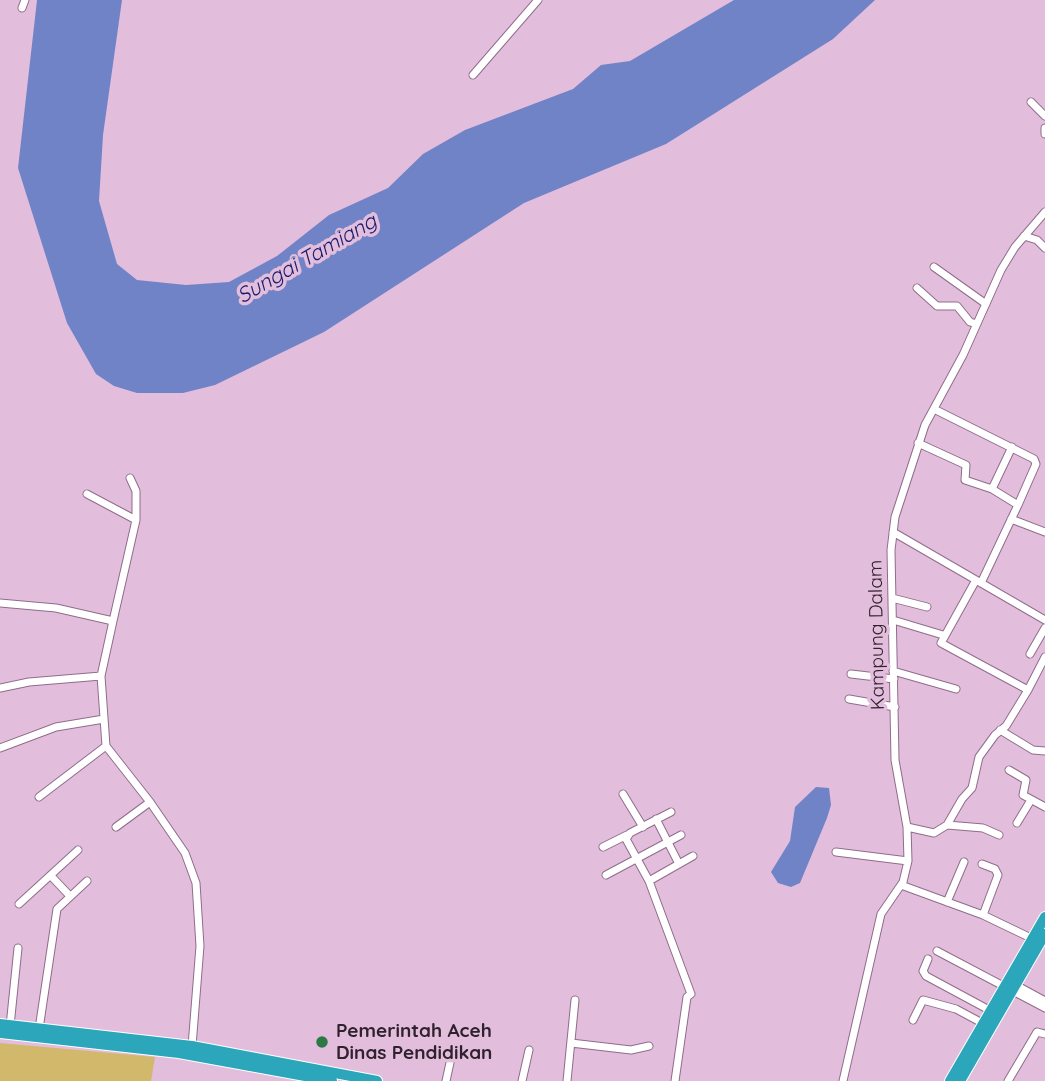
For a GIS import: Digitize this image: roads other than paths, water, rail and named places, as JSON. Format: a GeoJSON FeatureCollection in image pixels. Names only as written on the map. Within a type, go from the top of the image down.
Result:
{"type":"FeatureCollection","features":[{"type":"Feature","properties":{"kind":"highway"},"geometry":{"type":"LineString","coordinates":[[960,1081],[1045,917]]}},
{"type":"Feature","properties":{"kind":"highway"},"geometry":{"type":"LineString","coordinates":[[950,1081],[991,1012],[1045,934]]}},
{"type":"Feature","properties":{"kind":"highway"},"geometry":{"type":"LineString","coordinates":[[5,1025],[192,1045],[350,1079],[377,1081]]}},
{"type":"Feature","properties":{"kind":"highway"},"geometry":{"type":"LineString","coordinates":[[0,1033],[180,1052],[332,1081]]}},
{"type":"Feature","properties":{"kind":"street"},"geometry":{"type":"LineString","coordinates":[[22,8],[25,0]]}},
{"type":"Feature","properties":{"kind":"street"},"geometry":{"type":"LineString","coordinates":[[473,75],[538,0]]}},
{"type":"Feature","properties":{"kind":"street"},"geometry":{"type":"LineString","coordinates":[[1031,102],[1045,116]]}},
{"type":"Feature","properties":{"kind":"street"},"geometry":{"type":"LineString","coordinates":[[1045,128],[1045,134]]}},
{"type":"Feature","properties":{"kind":"street","name":"Kampung Dalam"},"geometry":{"type":"LineString","coordinates":[[842,1081],[881,914],[901,885],[908,861],[907,827],[896,772],[893,532],[918,443],[934,408],[1009,255],[1045,212]]}},
{"type":"Feature","properties":{"kind":"street"},"geometry":{"type":"LineString","coordinates":[[1024,236],[1037,240],[1045,248]]}},
{"type":"Feature","properties":{"kind":"street"},"geometry":{"type":"LineString","coordinates":[[934,267],[986,304]]}},
{"type":"Feature","properties":{"kind":"street"},"geometry":{"type":"LineString","coordinates":[[917,288],[937,306],[957,306],[970,322],[977,324]]}},
{"type":"Feature","properties":{"kind":"street"},"geometry":{"type":"LineString","coordinates":[[934,408],[1036,462],[1011,519],[978,581],[943,635],[942,644],[1028,690]]}},
{"type":"Feature","properties":{"kind":"street"},"geometry":{"type":"LineString","coordinates":[[918,443],[965,464],[964,479],[992,489],[1018,505]]}},
{"type":"Feature","properties":{"kind":"street"},"geometry":{"type":"LineString","coordinates":[[992,489],[1012,447]]}},
{"type":"Feature","properties":{"kind":"street"},"geometry":{"type":"LineString","coordinates":[[130,478],[136,491],[136,520],[101,676],[106,746],[150,802],[185,853],[196,883],[200,946],[192,1045]]}},
{"type":"Feature","properties":{"kind":"street"},"geometry":{"type":"LineString","coordinates":[[87,494],[136,520]]}},
{"type":"Feature","properties":{"kind":"street"},"geometry":{"type":"LineString","coordinates":[[1011,519],[1045,532]]}},
{"type":"Feature","properties":{"kind":"street"},"geometry":{"type":"LineString","coordinates":[[893,532],[1045,620]]}},
{"type":"Feature","properties":{"kind":"street"},"geometry":{"type":"LineString","coordinates":[[892,598],[927,607]]}},
{"type":"Feature","properties":{"kind":"street"},"geometry":{"type":"LineString","coordinates":[[0,603],[56,608],[113,621]]}},
{"type":"Feature","properties":{"kind":"street"},"geometry":{"type":"LineString","coordinates":[[893,620],[943,635]]}},
{"type":"Feature","properties":{"kind":"street"},"geometry":{"type":"LineString","coordinates":[[1030,654],[1045,628]]}},
{"type":"Feature","properties":{"kind":"street"},"geometry":{"type":"LineString","coordinates":[[907,827],[934,833],[947,825],[962,799],[972,788],[979,757],[1011,720],[1045,657]]}},
{"type":"Feature","properties":{"kind":"street"},"geometry":{"type":"LineString","coordinates":[[851,674],[894,675],[956,689]]}},
{"type":"Feature","properties":{"kind":"street"},"geometry":{"type":"LineString","coordinates":[[0,688],[29,682],[101,676]]}},
{"type":"Feature","properties":{"kind":"street"},"geometry":{"type":"LineString","coordinates":[[849,699],[895,707]]}},
{"type":"Feature","properties":{"kind":"street"},"geometry":{"type":"LineString","coordinates":[[0,748],[55,726],[104,719]]}},
{"type":"Feature","properties":{"kind":"street"},"geometry":{"type":"LineString","coordinates":[[1000,730],[1033,750],[1045,751]]}},
{"type":"Feature","properties":{"kind":"street"},"geometry":{"type":"LineString","coordinates":[[39,797],[106,746]]}},
{"type":"Feature","properties":{"kind":"street"},"geometry":{"type":"LineString","coordinates":[[1009,771],[1025,779],[1022,793],[1045,807]]}},
{"type":"Feature","properties":{"kind":"street"},"geometry":{"type":"LineString","coordinates":[[623,794],[643,827]]}},
{"type":"Feature","properties":{"kind":"street"},"geometry":{"type":"LineString","coordinates":[[1017,822],[1031,800]]}},
{"type":"Feature","properties":{"kind":"street"},"geometry":{"type":"LineString","coordinates":[[116,827],[150,802]]}},
{"type":"Feature","properties":{"kind":"street"},"geometry":{"type":"LineString","coordinates":[[603,846],[671,811]]}},
{"type":"Feature","properties":{"kind":"street"},"geometry":{"type":"LineString","coordinates":[[656,819],[680,864]]}},
{"type":"Feature","properties":{"kind":"street"},"geometry":{"type":"LineString","coordinates":[[947,825],[983,828],[999,835]]}},
{"type":"Feature","properties":{"kind":"street"},"geometry":{"type":"LineString","coordinates":[[627,835],[635,858],[649,881],[691,995],[687,997],[676,1081]]}},
{"type":"Feature","properties":{"kind":"street"},"geometry":{"type":"LineString","coordinates":[[606,875],[681,835]]}},
{"type":"Feature","properties":{"kind":"street"},"geometry":{"type":"LineString","coordinates":[[19,904],[52,877],[79,849]]}},
{"type":"Feature","properties":{"kind":"street"},"geometry":{"type":"LineString","coordinates":[[836,852],[908,861]]}},
{"type":"Feature","properties":{"kind":"street"},"geometry":{"type":"LineString","coordinates":[[649,881],[694,856]]}},
{"type":"Feature","properties":{"kind":"street"},"geometry":{"type":"LineString","coordinates":[[947,902],[964,862]]}},
{"type":"Feature","properties":{"kind":"street"},"geometry":{"type":"LineString","coordinates":[[982,864],[995,869],[998,875],[983,915]]}},
{"type":"Feature","properties":{"kind":"street"},"geometry":{"type":"LineString","coordinates":[[52,877],[69,895]]}},
{"type":"Feature","properties":{"kind":"street"},"geometry":{"type":"LineString","coordinates":[[39,1029],[55,914],[69,895],[87,881]]}},
{"type":"Feature","properties":{"kind":"street"},"geometry":{"type":"LineString","coordinates":[[901,885],[983,915],[1032,939]]}},
{"type":"Feature","properties":{"kind":"street"},"geometry":{"type":"LineString","coordinates":[[5,1025],[18,948]]}},
{"type":"Feature","properties":{"kind":"street"},"geometry":{"type":"LineString","coordinates":[[937,951],[1045,1001]]}},
{"type":"Feature","properties":{"kind":"street"},"geometry":{"type":"LineString","coordinates":[[928,959],[923,971],[926,976],[991,1012]]}},
{"type":"Feature","properties":{"kind":"street"},"geometry":{"type":"LineString","coordinates":[[1010,986],[1045,1008]]}},
{"type":"Feature","properties":{"kind":"street"},"geometry":{"type":"LineString","coordinates":[[567,1081],[575,1000]]}},
{"type":"Feature","properties":{"kind":"street"},"geometry":{"type":"LineString","coordinates":[[913,1020],[923,1000],[956,1009],[984,1024]]}},
{"type":"Feature","properties":{"kind":"street"},"geometry":{"type":"LineString","coordinates":[[1008,1081],[1037,1032],[1045,1034]]}},
{"type":"Feature","properties":{"kind":"street"},"geometry":{"type":"LineString","coordinates":[[571,1043],[631,1050],[649,1046]]}},
{"type":"Feature","properties":{"kind":"street"},"geometry":{"type":"LineString","coordinates":[[522,1081],[528,1050]]}},
{"type":"Feature","properties":{"kind":"street"},"geometry":{"type":"LineString","coordinates":[[1011,1056],[1020,1060]]}},
{"type":"Feature","properties":{"kind":"street"},"geometry":{"type":"LineString","coordinates":[[446,1081],[451,1058]]}},
{"type":"Feature","properties":{"kind":"water","name":"Sungai Tamiang"},"geometry":{"type":"Polygon","coordinates":[[[37,0],[122,0],[103,135],[99,201],[117,264],[137,280],[186,285],[229,282],[277,256],[329,215],[388,188],[423,154],[465,130],[573,89],[601,65],[630,61],[734,0],[875,0],[833,39],[666,144],[524,203],[324,332],[215,385],[183,393],[137,393],[114,386],[96,374],[67,323],[18,168],[37,0]]]}},
{"type":"Feature","properties":{"kind":"water"},"geometry":{"type":"Polygon","coordinates":[[[816,787],[829,788],[831,805],[827,818],[800,883],[791,887],[778,883],[771,872],[790,841],[795,807],[816,787]]]}},
{"type":"Feature","properties":{"kind":"place","name":"Pemerintah Aceh Dinas Pendidikan"},"geometry":{"type":"Point","coordinates":[322,1042]}}]}
